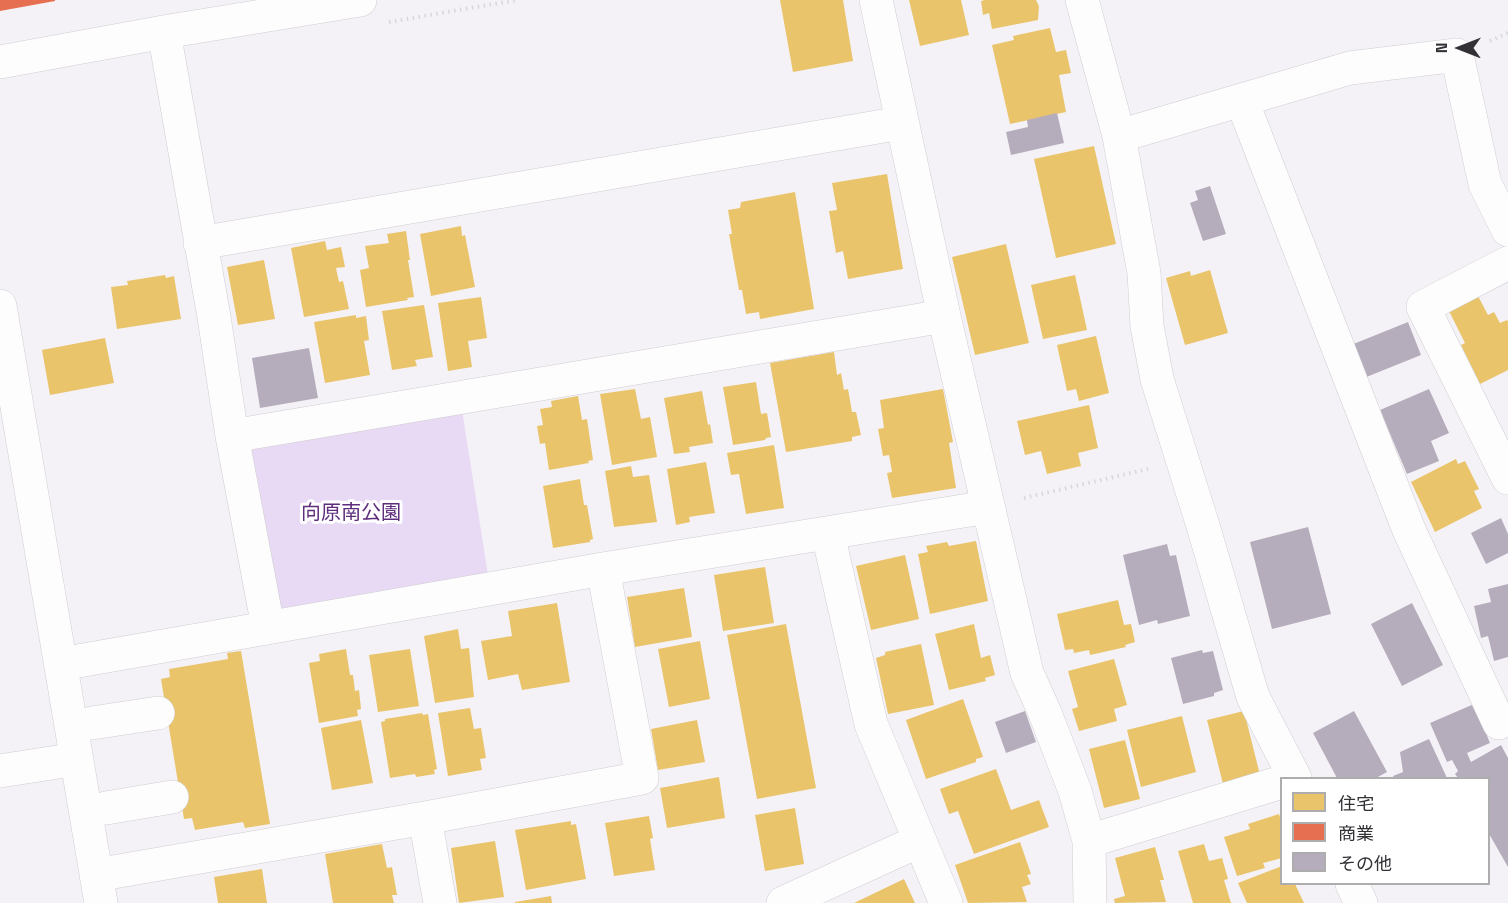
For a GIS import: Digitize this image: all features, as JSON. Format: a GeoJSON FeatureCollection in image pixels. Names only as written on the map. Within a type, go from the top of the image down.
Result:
{"type":"FeatureCollection","features":[{"type":"Feature","properties":{"kind":"street"},"geometry":{"type":"LineString","coordinates":[[0,62],[360,0]]}},
{"type":"Feature","properties":{"kind":"street"},"geometry":{"type":"LineString","coordinates":[[876,0],[944,316],[1027,673],[1072,781],[1089,842],[1090,903]]}},
{"type":"Feature","properties":{"kind":"street"},"geometry":{"type":"LineString","coordinates":[[1082,0],[1119,136],[1144,273],[1147,326],[1157,379],[1252,697],[1293,777]]}},
{"type":"Feature","properties":{"kind":"street"},"geometry":{"type":"LineString","coordinates":[[164,32],[214,318],[232,436],[268,627]]}},
{"type":"Feature","properties":{"kind":"street"},"geometry":{"type":"LineString","coordinates":[[1119,136],[1350,68],[1456,55],[1485,184],[1508,230]]}},
{"type":"Feature","properties":{"kind":"street"},"geometry":{"type":"LineString","coordinates":[[1242,101],[1409,530],[1499,723]]}},
{"type":"Feature","properties":{"kind":"street"},"geometry":{"type":"LineString","coordinates":[[200,243],[901,123]]}},
{"type":"Feature","properties":{"kind":"street"},"geometry":{"type":"LineString","coordinates":[[1508,263],[1423,307],[1508,478]]}},
{"type":"Feature","properties":{"kind":"street"},"geometry":{"type":"LineString","coordinates":[[0,306],[99,889],[425,818],[642,778],[603,569]]}},
{"type":"Feature","properties":{"kind":"street"},"geometry":{"type":"LineString","coordinates":[[232,436],[944,316]]}},
{"type":"Feature","properties":{"kind":"street"},"geometry":{"type":"LineString","coordinates":[[60,664],[603,569],[988,507]]}},
{"type":"Feature","properties":{"kind":"street"},"geometry":{"type":"LineString","coordinates":[[828,534],[871,724],[946,903]]}},
{"type":"Feature","properties":{"kind":"street"},"geometry":{"type":"LineString","coordinates":[[92,723],[158,713]]}},
{"type":"Feature","properties":{"kind":"street"},"geometry":{"type":"LineString","coordinates":[[0,771],[77,759]]}},
{"type":"Feature","properties":{"kind":"street"},"geometry":{"type":"LineString","coordinates":[[1089,842],[1280,782]]}},
{"type":"Feature","properties":{"kind":"street"},"geometry":{"type":"LineString","coordinates":[[106,808],[172,797]]}},
{"type":"Feature","properties":{"kind":"street"},"geometry":{"type":"LineString","coordinates":[[425,818],[440,903]]}},
{"type":"Feature","properties":{"kind":"street"},"geometry":{"type":"LineString","coordinates":[[783,903],[919,842]]}},
{"type":"Feature","properties":{"kind":"street"},"geometry":{"type":"LineString","coordinates":[[1352,885],[1361,903]]}},
{"type":"Feature","properties":{"kind":"path"},"geometry":{"type":"LineString","coordinates":[[388,22],[517,0]]}},
{"type":"Feature","properties":{"kind":"path"},"geometry":{"type":"LineString","coordinates":[[988,507],[1182,461]]}},
{"type":"Feature","properties":{"kind":"green space","name":"向原南公園"},"geometry":{"type":"Polygon","coordinates":[[[460,397],[488,575],[268,627],[232,436],[460,397]]]}},
{"type":"Feature","properties":{"kind":"building: 住宅"},"geometry":{"type":"Polygon","coordinates":[[[780,0],[843,0],[853,61],[793,72],[780,0]]]}},
{"type":"Feature","properties":{"kind":"building: 住宅"},"geometry":{"type":"Polygon","coordinates":[[[909,0],[961,0],[969,35],[920,46],[909,0]]]}},
{"type":"Feature","properties":{"kind":"building: 住宅"},"geometry":{"type":"Polygon","coordinates":[[[1036,0],[1039,6],[1038,20],[992,29],[989,13],[983,15],[981,1],[1036,0]]]}},
{"type":"Feature","properties":{"kind":"building: 住宅"},"geometry":{"type":"Polygon","coordinates":[[[1050,28],[1056,52],[1066,50],[1071,73],[1059,75],[1066,112],[1010,124],[992,45],[1014,40],[1013,36],[1050,28]]]}},
{"type":"Feature","properties":{"kind":"building: 住宅"},"geometry":{"type":"Polygon","coordinates":[[[1094,146],[1116,244],[1056,258],[1034,159],[1094,146]]]}},
{"type":"Feature","properties":{"kind":"building: 住宅"},"geometry":{"type":"Polygon","coordinates":[[[887,174],[903,269],[848,279],[843,251],[836,253],[829,211],[837,210],[832,183],[887,174]]]}},
{"type":"Feature","properties":{"kind":"building: 住宅"},"geometry":{"type":"Polygon","coordinates":[[[795,192],[814,309],[760,319],[759,312],[746,314],[742,290],[739,290],[729,234],[732,234],[728,210],[740,208],[741,202],[795,192]]]}},
{"type":"Feature","properties":{"kind":"building: 住宅"},"geometry":{"type":"Polygon","coordinates":[[[461,226],[462,236],[465,235],[475,287],[431,296],[420,234],[461,226]]]}},
{"type":"Feature","properties":{"kind":"building: 住宅"},"geometry":{"type":"Polygon","coordinates":[[[406,231],[414,297],[366,307],[360,270],[369,268],[365,246],[389,243],[387,234],[406,231]]]}},
{"type":"Feature","properties":{"kind":"building: 住宅"},"geometry":{"type":"Polygon","coordinates":[[[325,241],[327,250],[341,247],[345,267],[336,268],[339,282],[343,281],[349,309],[304,317],[291,248],[325,241]]]}},
{"type":"Feature","properties":{"kind":"building: 住宅"},"geometry":{"type":"Polygon","coordinates":[[[1006,244],[1029,343],[975,355],[952,257],[1006,244]]]}},
{"type":"Feature","properties":{"kind":"building: 住宅"},"geometry":{"type":"Polygon","coordinates":[[[264,260],[275,319],[238,325],[227,267],[264,260]]]}},
{"type":"Feature","properties":{"kind":"building: 住宅"},"geometry":{"type":"Polygon","coordinates":[[[1210,270],[1228,333],[1185,345],[1166,278],[1190,271],[1191,276],[1210,270]]]}},
{"type":"Feature","properties":{"kind":"building: 住宅"},"geometry":{"type":"Polygon","coordinates":[[[165,275],[166,278],[174,276],[181,319],[117,329],[111,287],[128,285],[127,281],[165,275]]]}},
{"type":"Feature","properties":{"kind":"building: 住宅"},"geometry":{"type":"Polygon","coordinates":[[[1075,275],[1087,330],[1043,339],[1031,285],[1075,275]]]}},
{"type":"Feature","properties":{"kind":"building: 住宅"},"geometry":{"type":"Polygon","coordinates":[[[1478,296],[1488,315],[1494,312],[1500,323],[1507,320],[1508,322],[1508,370],[1480,384],[1461,345],[1465,343],[1449,311],[1478,296]]]}},
{"type":"Feature","properties":{"kind":"building: 住宅"},"geometry":{"type":"Polygon","coordinates":[[[481,297],[487,338],[468,341],[472,367],[448,371],[438,303],[481,297]]]}},
{"type":"Feature","properties":{"kind":"building: 住宅"},"geometry":{"type":"Polygon","coordinates":[[[424,305],[433,357],[415,360],[417,366],[392,370],[382,311],[424,305]]]}},
{"type":"Feature","properties":{"kind":"building: 住宅"},"geometry":{"type":"Polygon","coordinates":[[[356,315],[356,318],[366,316],[369,340],[364,341],[370,375],[325,383],[314,322],[356,315]]]}},
{"type":"Feature","properties":{"kind":"building: 住宅"},"geometry":{"type":"Polygon","coordinates":[[[1096,336],[1109,393],[1079,401],[1076,389],[1067,391],[1057,345],[1096,336]]]}},
{"type":"Feature","properties":{"kind":"building: 住宅"},"geometry":{"type":"Polygon","coordinates":[[[105,338],[114,383],[50,395],[42,350],[105,338]]]}},
{"type":"Feature","properties":{"kind":"building: 住宅"},"geometry":{"type":"Polygon","coordinates":[[[834,352],[837,375],[841,373],[844,390],[848,389],[852,412],[856,412],[861,435],[852,437],[852,441],[786,452],[770,363],[834,352]]]}},
{"type":"Feature","properties":{"kind":"building: 住宅"},"geometry":{"type":"Polygon","coordinates":[[[756,382],[761,414],[767,413],[771,437],[733,445],[723,387],[756,382]]]}},
{"type":"Feature","properties":{"kind":"building: 住宅"},"geometry":{"type":"Polygon","coordinates":[[[635,389],[641,419],[650,417],[657,457],[612,465],[600,394],[635,389]]]}},
{"type":"Feature","properties":{"kind":"building: 住宅"},"geometry":{"type":"Polygon","coordinates":[[[943,389],[953,442],[949,443],[956,488],[892,498],[887,473],[892,472],[889,455],[883,456],[878,429],[884,428],[880,400],[943,389]]]}},
{"type":"Feature","properties":{"kind":"building: 住宅"},"geometry":{"type":"Polygon","coordinates":[[[702,391],[713,443],[689,447],[690,452],[674,454],[664,398],[702,391]]]}},
{"type":"Feature","properties":{"kind":"building: 住宅"},"geometry":{"type":"Polygon","coordinates":[[[578,396],[582,420],[587,419],[593,460],[588,461],[589,463],[549,470],[545,443],[540,444],[537,426],[543,425],[540,409],[552,407],[551,401],[578,396]]]}},
{"type":"Feature","properties":{"kind":"building: 住宅"},"geometry":{"type":"Polygon","coordinates":[[[1089,405],[1098,448],[1078,453],[1081,466],[1047,474],[1041,451],[1025,455],[1017,421],[1089,405]]]}},
{"type":"Feature","properties":{"kind":"building: 住宅"},"geometry":{"type":"Polygon","coordinates":[[[774,445],[784,508],[746,514],[739,474],[731,475],[727,453],[774,445]]]}},
{"type":"Feature","properties":{"kind":"building: 住宅"},"geometry":{"type":"Polygon","coordinates":[[[1456,459],[1458,464],[1465,461],[1479,489],[1474,491],[1482,508],[1435,532],[1411,482],[1456,459]]]}},
{"type":"Feature","properties":{"kind":"building: 住宅"},"geometry":{"type":"Polygon","coordinates":[[[706,462],[715,513],[689,517],[690,522],[676,525],[667,469],[706,462]]]}},
{"type":"Feature","properties":{"kind":"building: 住宅"},"geometry":{"type":"Polygon","coordinates":[[[631,466],[633,477],[649,475],[657,522],[614,527],[605,471],[631,466]]]}},
{"type":"Feature","properties":{"kind":"building: 住宅"},"geometry":{"type":"Polygon","coordinates":[[[580,479],[593,539],[590,542],[553,548],[543,486],[580,479]]]}},
{"type":"Feature","properties":{"kind":"building: 住宅"},"geometry":{"type":"Polygon","coordinates":[[[976,541],[988,601],[930,614],[918,554],[928,552],[926,546],[947,542],[949,546],[976,541]]]}},
{"type":"Feature","properties":{"kind":"building: 住宅"},"geometry":{"type":"Polygon","coordinates":[[[905,555],[919,619],[871,630],[856,566],[905,555]]]}},
{"type":"Feature","properties":{"kind":"building: 住宅"},"geometry":{"type":"Polygon","coordinates":[[[765,567],[774,623],[723,631],[714,575],[765,567]]]}},
{"type":"Feature","properties":{"kind":"building: 住宅"},"geometry":{"type":"Polygon","coordinates":[[[684,588],[692,637],[635,647],[627,597],[684,588]]]}},
{"type":"Feature","properties":{"kind":"building: 住宅"},"geometry":{"type":"Polygon","coordinates":[[[1118,600],[1124,625],[1131,624],[1135,642],[1125,645],[1126,647],[1090,655],[1089,650],[1074,653],[1073,649],[1065,650],[1057,614],[1118,600]]]}},
{"type":"Feature","properties":{"kind":"building: 住宅"},"geometry":{"type":"Polygon","coordinates":[[[557,603],[570,682],[522,690],[518,674],[488,680],[481,641],[512,636],[508,611],[557,603]]]}},
{"type":"Feature","properties":{"kind":"building: 住宅"},"geometry":{"type":"Polygon","coordinates":[[[786,624],[816,788],[757,799],[727,635],[786,624]]]}},
{"type":"Feature","properties":{"kind":"building: 住宅"},"geometry":{"type":"Polygon","coordinates":[[[974,624],[981,658],[990,655],[995,675],[985,678],[986,681],[949,690],[935,634],[974,624]]]}},
{"type":"Feature","properties":{"kind":"building: 住宅"},"geometry":{"type":"Polygon","coordinates":[[[458,629],[461,649],[469,648],[474,697],[435,703],[424,636],[458,629]]]}},
{"type":"Feature","properties":{"kind":"building: 住宅"},"geometry":{"type":"Polygon","coordinates":[[[700,641],[710,699],[669,707],[658,649],[700,641]]]}},
{"type":"Feature","properties":{"kind":"building: 住宅"},"geometry":{"type":"Polygon","coordinates":[[[921,644],[934,705],[888,714],[876,658],[885,655],[885,652],[921,644]]]}},
{"type":"Feature","properties":{"kind":"building: 住宅"},"geometry":{"type":"Polygon","coordinates":[[[346,649],[355,691],[359,690],[361,709],[357,710],[358,716],[319,723],[309,663],[320,661],[319,654],[346,649]]]}},
{"type":"Feature","properties":{"kind":"building: 住宅"},"geometry":{"type":"Polygon","coordinates":[[[410,649],[419,706],[378,712],[369,655],[410,649]]]}},
{"type":"Feature","properties":{"kind":"building: 住宅"},"geometry":{"type":"Polygon","coordinates":[[[241,651],[270,824],[245,828],[243,822],[195,830],[192,818],[184,819],[161,679],[170,677],[169,669],[228,659],[227,653],[241,651]]]}},
{"type":"Feature","properties":{"kind":"building: 住宅"},"geometry":{"type":"Polygon","coordinates":[[[1114,659],[1127,705],[1114,709],[1117,721],[1079,731],[1072,709],[1078,707],[1068,671],[1114,659]]]}},
{"type":"Feature","properties":{"kind":"building: 住宅"},"geometry":{"type":"Polygon","coordinates":[[[963,699],[983,757],[976,759],[976,762],[926,779],[906,720],[963,699]]]}},
{"type":"Feature","properties":{"kind":"building: 住宅"},"geometry":{"type":"Polygon","coordinates":[[[470,708],[474,729],[481,728],[486,758],[480,759],[482,770],[448,776],[438,713],[470,708]]]}},
{"type":"Feature","properties":{"kind":"building: 住宅"},"geometry":{"type":"Polygon","coordinates":[[[1244,711],[1260,775],[1223,784],[1207,720],[1244,711]]]}},
{"type":"Feature","properties":{"kind":"building: 住宅"},"geometry":{"type":"Polygon","coordinates":[[[422,713],[423,715],[428,714],[437,769],[434,770],[435,774],[390,778],[381,722],[385,719],[422,713]]]}},
{"type":"Feature","properties":{"kind":"building: 住宅"},"geometry":{"type":"Polygon","coordinates":[[[1182,716],[1196,772],[1141,787],[1127,730],[1182,716]]]}},
{"type":"Feature","properties":{"kind":"building: 住宅"},"geometry":{"type":"Polygon","coordinates":[[[361,720],[373,783],[332,790],[321,728],[361,720]]]}},
{"type":"Feature","properties":{"kind":"building: 住宅"},"geometry":{"type":"Polygon","coordinates":[[[697,720],[705,762],[658,770],[651,729],[697,720]]]}},
{"type":"Feature","properties":{"kind":"building: 住宅"},"geometry":{"type":"Polygon","coordinates":[[[1125,740],[1140,799],[1104,808],[1089,749],[1125,740]]]}},
{"type":"Feature","properties":{"kind":"building: 住宅"},"geometry":{"type":"Polygon","coordinates":[[[996,769],[1011,810],[1039,800],[1049,827],[974,854],[958,811],[949,814],[940,789],[996,769]]]}},
{"type":"Feature","properties":{"kind":"building: 住宅"},"geometry":{"type":"Polygon","coordinates":[[[719,777],[725,818],[667,828],[660,788],[719,777]]]}},
{"type":"Feature","properties":{"kind":"building: 住宅"},"geometry":{"type":"Polygon","coordinates":[[[795,808],[804,864],[765,871],[755,815],[795,808]]]}},
{"type":"Feature","properties":{"kind":"building: 住宅"},"geometry":{"type":"Polygon","coordinates":[[[1279,814],[1280,859],[1263,863],[1265,868],[1237,876],[1224,837],[1250,829],[1248,824],[1279,814]]]}},
{"type":"Feature","properties":{"kind":"building: 住宅"},"geometry":{"type":"Polygon","coordinates":[[[649,816],[655,870],[614,876],[605,823],[649,816]]]}},
{"type":"Feature","properties":{"kind":"building: 住宅"},"geometry":{"type":"Polygon","coordinates":[[[571,821],[571,825],[576,824],[586,879],[526,890],[515,830],[571,821]]]}},
{"type":"Feature","properties":{"kind":"building: 住宅"},"geometry":{"type":"Polygon","coordinates":[[[495,841],[504,897],[459,903],[451,848],[495,841]]]}},
{"type":"Feature","properties":{"kind":"building: 住宅"},"geometry":{"type":"Polygon","coordinates":[[[1020,842],[1031,874],[1027,875],[1031,884],[1022,887],[1027,902],[968,903],[955,865],[1020,842]]]}},
{"type":"Feature","properties":{"kind":"building: 住宅"},"geometry":{"type":"Polygon","coordinates":[[[382,844],[387,868],[392,867],[397,895],[392,895],[394,903],[333,903],[325,854],[382,844]]]}},
{"type":"Feature","properties":{"kind":"building: 住宅"},"geometry":{"type":"Polygon","coordinates":[[[1204,844],[1209,861],[1222,858],[1228,879],[1224,880],[1231,903],[1193,903],[1178,851],[1204,844]]]}},
{"type":"Feature","properties":{"kind":"building: 住宅"},"geometry":{"type":"Polygon","coordinates":[[[1155,847],[1164,880],[1160,880],[1166,902],[1115,903],[1114,899],[1125,896],[1115,858],[1155,847]]]}},
{"type":"Feature","properties":{"kind":"building: 住宅"},"geometry":{"type":"Polygon","coordinates":[[[1280,867],[1280,885],[1295,885],[1304,903],[1247,903],[1238,883],[1280,867]]]}},
{"type":"Feature","properties":{"kind":"building: 住宅"},"geometry":{"type":"Polygon","coordinates":[[[262,869],[267,903],[218,903],[214,877],[262,869]]]}},
{"type":"Feature","properties":{"kind":"building: 住宅"},"geometry":{"type":"Polygon","coordinates":[[[904,879],[915,903],[854,903],[904,879]]]}},
{"type":"Feature","properties":{"kind":"building: 住宅"},"geometry":{"type":"Polygon","coordinates":[[[551,896],[552,903],[515,903],[515,902],[551,896]]]}},
{"type":"Feature","properties":{"kind":"building: 商業"},"geometry":{"type":"Polygon","coordinates":[[[0,0],[55,0],[55,1],[0,11],[0,0]]]}},
{"type":"Feature","properties":{"kind":"building: その他"},"geometry":{"type":"Polygon","coordinates":[[[1057,113],[1064,143],[1011,155],[1006,132],[1028,127],[1027,120],[1057,113]]]}},
{"type":"Feature","properties":{"kind":"building: その他"},"geometry":{"type":"Polygon","coordinates":[[[1210,186],[1226,234],[1203,241],[1190,203],[1198,200],[1195,191],[1210,186]]]}},
{"type":"Feature","properties":{"kind":"building: その他"},"geometry":{"type":"Polygon","coordinates":[[[1408,322],[1421,355],[1364,378],[1351,345],[1408,322]]]}},
{"type":"Feature","properties":{"kind":"building: その他"},"geometry":{"type":"Polygon","coordinates":[[[309,348],[318,398],[260,408],[252,358],[309,348]]]}},
{"type":"Feature","properties":{"kind":"building: その他"},"geometry":{"type":"Polygon","coordinates":[[[1429,389],[1449,433],[1431,441],[1439,461],[1407,474],[1380,410],[1429,389]]]}},
{"type":"Feature","properties":{"kind":"building: その他"},"geometry":{"type":"Polygon","coordinates":[[[1501,518],[1508,534],[1508,553],[1486,564],[1471,533],[1501,518]]]}},
{"type":"Feature","properties":{"kind":"building: その他"},"geometry":{"type":"Polygon","coordinates":[[[1308,527],[1331,614],[1272,629],[1250,542],[1308,527]]]}},
{"type":"Feature","properties":{"kind":"building: その他"},"geometry":{"type":"Polygon","coordinates":[[[1167,544],[1170,556],[1176,555],[1190,616],[1158,624],[1157,620],[1139,625],[1123,555],[1167,544]]]}},
{"type":"Feature","properties":{"kind":"building: その他"},"geometry":{"type":"Polygon","coordinates":[[[1508,584],[1508,657],[1494,661],[1488,636],[1481,638],[1474,606],[1491,602],[1488,589],[1508,584]]]}},
{"type":"Feature","properties":{"kind":"building: その他"},"geometry":{"type":"Polygon","coordinates":[[[1412,603],[1443,665],[1402,686],[1371,624],[1412,603]]]}},
{"type":"Feature","properties":{"kind":"building: その他"},"geometry":{"type":"Polygon","coordinates":[[[1202,650],[1203,653],[1213,651],[1223,690],[1214,693],[1214,696],[1183,704],[1171,658],[1202,650]]]}},
{"type":"Feature","properties":{"kind":"building: その他"},"geometry":{"type":"Polygon","coordinates":[[[1474,704],[1490,743],[1467,753],[1471,762],[1501,745],[1508,758],[1508,867],[1490,836],[1490,777],[1457,777],[1455,774],[1458,771],[1452,760],[1447,762],[1430,723],[1474,704]]]}},
{"type":"Feature","properties":{"kind":"building: その他"},"geometry":{"type":"Polygon","coordinates":[[[1025,711],[1036,742],[1006,753],[995,722],[1025,711]]]}},
{"type":"Feature","properties":{"kind":"building: その他"},"geometry":{"type":"Polygon","coordinates":[[[1354,711],[1387,772],[1378,777],[1336,777],[1313,733],[1354,711]]]}},
{"type":"Feature","properties":{"kind":"building: その他"},"geometry":{"type":"Polygon","coordinates":[[[1429,739],[1447,777],[1394,777],[1403,772],[1400,752],[1429,739]]]}}]}
